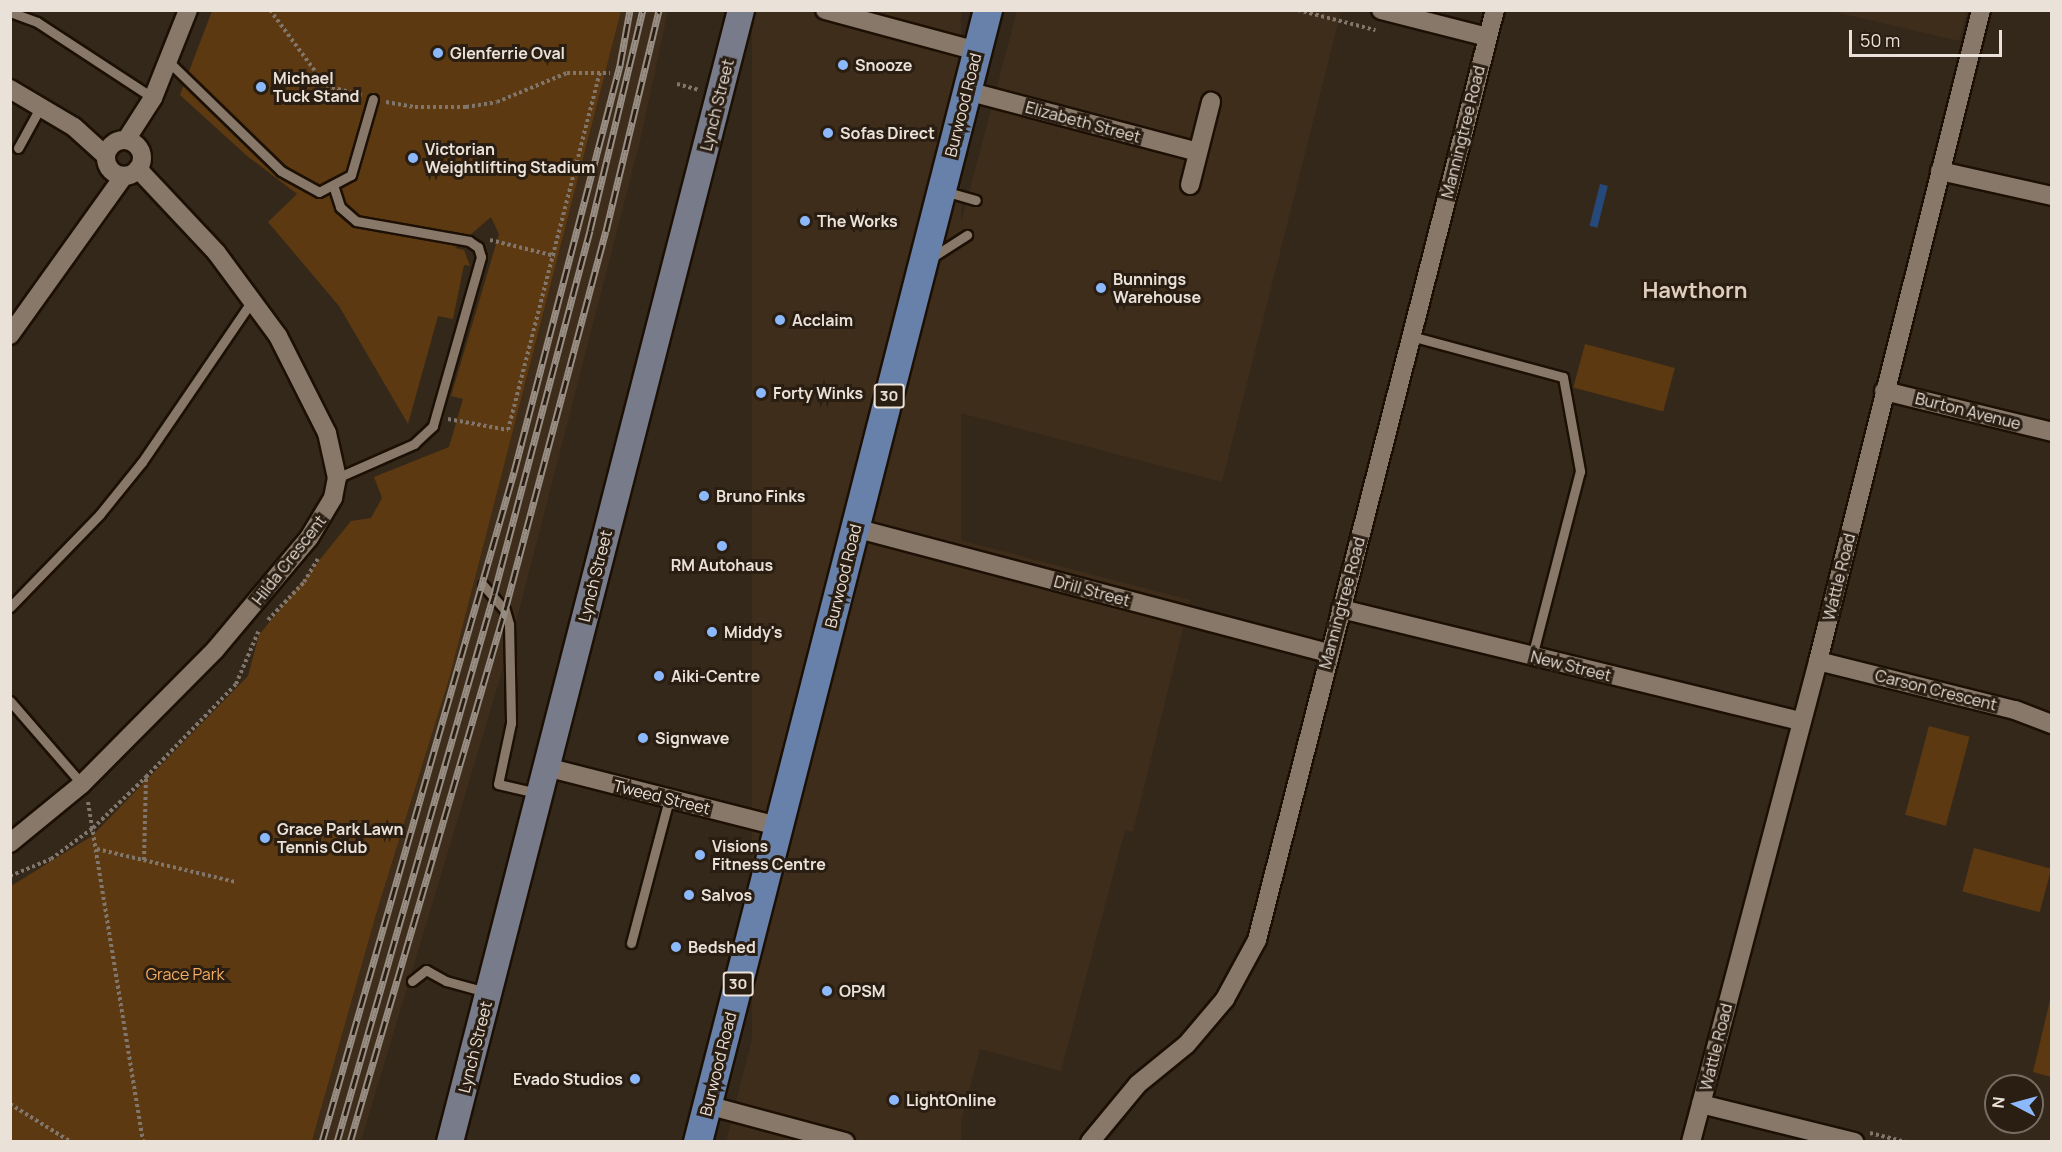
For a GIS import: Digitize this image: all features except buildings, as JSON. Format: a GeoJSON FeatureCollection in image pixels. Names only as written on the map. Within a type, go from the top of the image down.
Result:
{"type":"FeatureCollection","features":[{"type":"Feature","properties":{"kind":"main road","name":"Burwood Road"},"geometry":{"type":"LineString","coordinates":[[698,1142],[988,10]]}},
{"type":"Feature","properties":{"kind":"street"},"geometry":{"type":"LineString","coordinates":[[10,336],[89,223],[123,160],[170,63],[188,10]]}},
{"type":"Feature","properties":{"kind":"street","name":"Lynch Street"},"geometry":{"type":"LineString","coordinates":[[450,1142],[741,10]]}},
{"type":"Feature","properties":{"kind":"street"},"geometry":{"type":"LineString","coordinates":[[825,10],[977,51]]}},
{"type":"Feature","properties":{"kind":"street"},"geometry":{"type":"LineString","coordinates":[[1381,10],[1488,37]]}},
{"type":"Feature","properties":{"kind":"street","name":"Manningtree Road"},"geometry":{"type":"LineString","coordinates":[[1090,1142],[1138,1084],[1187,1044],[1225,999],[1257,940],[1495,10]]}},
{"type":"Feature","properties":{"kind":"street","name":"Wattle Road"},"geometry":{"type":"LineString","coordinates":[[1691,1142],[1818,661],[1884,391],[1982,10]]}},
{"type":"Feature","properties":{"kind":"street"},"geometry":{"type":"LineString","coordinates":[[10,89],[41,106],[123,160],[216,252],[253,299],[299,373],[327,433],[338,478]]}},
{"type":"Feature","properties":{"kind":"street","name":"Elizabeth Street"},"geometry":{"type":"LineString","coordinates":[[967,91],[1198,152]]}},
{"type":"Feature","properties":{"kind":"street"},"geometry":{"type":"LineString","coordinates":[[1190,185],[1211,102]]}},
{"type":"Feature","properties":{"kind":"street"},"geometry":{"type":"LineString","coordinates":[[1940,171],[2052,196]]}},
{"type":"Feature","properties":{"kind":"street","name":"Burton Avenue"},"geometry":{"type":"LineString","coordinates":[[1884,391],[2052,432]]}},
{"type":"Feature","properties":{"kind":"street","name":"Hilda Crescent"},"geometry":{"type":"LineString","coordinates":[[10,843],[82,784],[215,650],[276,580],[324,517],[338,478]]}},
{"type":"Feature","properties":{"kind":"street","name":"Drill Street"},"geometry":{"type":"LineString","coordinates":[[855,528],[1329,653]]}},
{"type":"Feature","properties":{"kind":"street","name":"New Street"},"geometry":{"type":"LineString","coordinates":[[1341,609],[1802,722]]}},
{"type":"Feature","properties":{"kind":"street","name":"Carson Crescent"},"geometry":{"type":"LineString","coordinates":[[1818,661],[2015,710],[2052,724]]}},
{"type":"Feature","properties":{"kind":"street","name":"Tweed Street"},"geometry":{"type":"LineString","coordinates":[[546,767],[778,826]]}},
{"type":"Feature","properties":{"kind":"street"},"geometry":{"type":"LineString","coordinates":[[1701,1104],[1854,1142]]}},
{"type":"Feature","properties":{"kind":"street"},"geometry":{"type":"LineString","coordinates":[[707,1105],[845,1142]]}},
{"type":"Feature","properties":{"kind":"lane"},"geometry":{"type":"LineString","coordinates":[[10,12],[37,22],[153,98]]}},
{"type":"Feature","properties":{"kind":"lane"},"geometry":{"type":"LineString","coordinates":[[170,63],[281,171],[319,192],[351,175],[373,99]]}},
{"type":"Feature","properties":{"kind":"lane"},"geometry":{"type":"LineString","coordinates":[[18,148],[41,106]]}},
{"type":"Feature","properties":{"kind":"lane"},"geometry":{"type":"LineString","coordinates":[[333,185],[340,207],[356,221],[475,244],[481,257],[437,417],[414,444],[338,478]]}},
{"type":"Feature","properties":{"kind":"lane"},"geometry":{"type":"LineString","coordinates":[[942,191],[976,200]]}},
{"type":"Feature","properties":{"kind":"lane"},"geometry":{"type":"LineString","coordinates":[[924,263],[967,235]]}},
{"type":"Feature","properties":{"kind":"lane"},"geometry":{"type":"LineString","coordinates":[[10,607],[100,514],[142,462],[253,299]]}},
{"type":"Feature","properties":{"kind":"lane"},"geometry":{"type":"LineString","coordinates":[[1411,336],[1563,377],[1580,471],[1532,656]]}},
{"type":"Feature","properties":{"kind":"lane"},"geometry":{"type":"LineString","coordinates":[[483,585],[505,610],[509,624],[512,723],[498,783],[539,794]]}},
{"type":"Feature","properties":{"kind":"lane"},"geometry":{"type":"LineString","coordinates":[[10,701],[82,784]]}},
{"type":"Feature","properties":{"kind":"lane"},"geometry":{"type":"LineString","coordinates":[[631,943],[669,799]]}},
{"type":"Feature","properties":{"kind":"lane"},"geometry":{"type":"LineString","coordinates":[[412,981],[426,970],[446,981],[489,992]]}},
{"type":"Feature","properties":{"kind":"path"},"geometry":{"type":"LineString","coordinates":[[270,10],[326,86],[373,99],[415,107],[466,107],[497,102],[567,73],[610,73]]}},
{"type":"Feature","properties":{"kind":"path"},"geometry":{"type":"LineString","coordinates":[[437,417],[508,430],[555,256],[600,72]]}},
{"type":"Feature","properties":{"kind":"path"},"geometry":{"type":"LineString","coordinates":[[475,244],[492,240],[555,256]]}},
{"type":"Feature","properties":{"kind":"path"},"geometry":{"type":"LineString","coordinates":[[10,876],[51,859],[93,828],[236,684],[257,633],[304,582],[322,553]]}},
{"type":"Feature","properties":{"kind":"path"},"geometry":{"type":"LineString","coordinates":[[144,860],[146,777]]}},
{"type":"Feature","properties":{"kind":"path"},"geometry":{"type":"LineString","coordinates":[[93,828],[143,1142]]}},
{"type":"Feature","properties":{"kind":"path"},"geometry":{"type":"LineString","coordinates":[[97,849],[236,882]]}},
{"type":"Feature","properties":{"kind":"path"},"geometry":{"type":"LineString","coordinates":[[10,1104],[71,1142]]}},
{"type":"Feature","properties":{"kind":"shaded area"},"geometry":{"type":"Polygon","coordinates":[[[621,11],[668,11],[640,141],[511,642],[361,1141],[312,1142],[377,911],[449,679],[621,11]]]}},
{"type":"Feature","properties":{"kind":"shaded area"},"geometry":{"type":"Polygon","coordinates":[[[752,11],[961,11],[961,1142],[752,1142],[752,11]]]}},
{"type":"Feature","properties":{"kind":"shaded area"},"geometry":{"type":"Polygon","coordinates":[[[1017,11],[1341,11],[1222,482],[914,401],[1017,11]]]}},
{"type":"Feature","properties":{"kind":"shaded area"},"geometry":{"type":"Polygon","coordinates":[[[1831,11],[1967,11],[1959,41],[1831,11]]]}},
{"type":"Feature","properties":{"kind":"shaded area"},"geometry":{"type":"Polygon","coordinates":[[[883,520],[1190,600],[1133,832],[1125,830],[1061,1071],[980,1049],[956,1141],[726,1142],[883,520]]]}},
{"type":"Feature","properties":{"kind":"green space","name":"Grace Park"},"geometry":{"type":"Polygon","coordinates":[[[212,11],[621,11],[449,679],[377,911],[312,1141],[11,1142],[11,886],[92,836],[248,676],[259,635],[351,521],[371,518],[382,498],[374,477],[449,447],[463,399],[451,396],[499,234],[491,217],[455,248],[464,250],[470,266],[464,265],[453,319],[438,316],[408,424],[339,306],[268,222],[297,194],[246,155],[180,95],[212,11]]]}},
{"type":"Feature","properties":{"kind":"green space"},"geometry":{"type":"Polygon","coordinates":[[[1585,344],[1675,368],[1663,412],[1573,387],[1585,344]]]}},
{"type":"Feature","properties":{"kind":"green space"},"geometry":{"type":"Polygon","coordinates":[[[1929,726],[1970,737],[1946,826],[1905,815],[1929,726]]]}},
{"type":"Feature","properties":{"kind":"green space"},"geometry":{"type":"Polygon","coordinates":[[[1974,848],[2051,869],[2040,912],[1962,891],[1974,848]]]}},
{"type":"Feature","properties":{"kind":"green space"},"geometry":{"type":"Polygon","coordinates":[[[2051,996],[2051,1077],[2033,1072],[2051,996]]]}},
{"type":"Feature","properties":{"kind":"water"},"geometry":{"type":"Polygon","coordinates":[[[1600,184],[1608,186],[1597,228],[1590,226],[1600,184]]]}},
{"type":"Feature","properties":{"kind":"railway"},"geometry":{"type":"LineString","coordinates":[[322,1142],[514,472],[620,65],[630,10]]}},
{"type":"Feature","properties":{"kind":"railway"},"geometry":{"type":"LineString","coordinates":[[337,1142],[494,594],[590,230],[643,10]]}},
{"type":"Feature","properties":{"kind":"railway"},"geometry":{"type":"LineString","coordinates":[[350,1142],[505,610],[606,231],[659,10]]}},
{"type":"Feature","properties":{"kind":"place","name":"Glenferrie Oval"},"geometry":{"type":"Point","coordinates":[438,53]}},
{"type":"Feature","properties":{"kind":"place","name":"Snooze"},"geometry":{"type":"Point","coordinates":[843,65]}},
{"type":"Feature","properties":{"kind":"place","name":"Michael Tuck Stand"},"geometry":{"type":"Point","coordinates":[261,87]}},
{"type":"Feature","properties":{"kind":"place","name":"Sofas Direct"},"geometry":{"type":"Point","coordinates":[828,133]}},
{"type":"Feature","properties":{"kind":"place","name":"Victorian Weightlifting Stadium"},"geometry":{"type":"Point","coordinates":[413,158]}},
{"type":"Feature","properties":{"kind":"place","name":"The Works"},"geometry":{"type":"Point","coordinates":[805,221]}},
{"type":"Feature","properties":{"kind":"place","name":"Bunnings Warehouse"},"geometry":{"type":"Point","coordinates":[1101,288]}},
{"type":"Feature","properties":{"kind":"place","name":"Acclaim"},"geometry":{"type":"Point","coordinates":[780,320]}},
{"type":"Feature","properties":{"kind":"place","name":"Forty Winks"},"geometry":{"type":"Point","coordinates":[761,393]}},
{"type":"Feature","properties":{"kind":"place","name":"Bruno Finks"},"geometry":{"type":"Point","coordinates":[704,496]}},
{"type":"Feature","properties":{"kind":"place","name":"RM Autohaus"},"geometry":{"type":"Point","coordinates":[722,546]}},
{"type":"Feature","properties":{"kind":"place","name":"Middy's"},"geometry":{"type":"Point","coordinates":[712,632]}},
{"type":"Feature","properties":{"kind":"place","name":"Aiki-Centre"},"geometry":{"type":"Point","coordinates":[659,676]}},
{"type":"Feature","properties":{"kind":"place","name":"Signwave"},"geometry":{"type":"Point","coordinates":[643,738]}},
{"type":"Feature","properties":{"kind":"place","name":"Grace Park Lawn Tennis Club"},"geometry":{"type":"Point","coordinates":[265,838]}},
{"type":"Feature","properties":{"kind":"place","name":"Visions Fitness Centre"},"geometry":{"type":"Point","coordinates":[700,855]}},
{"type":"Feature","properties":{"kind":"place","name":"Salvos"},"geometry":{"type":"Point","coordinates":[689,895]}},
{"type":"Feature","properties":{"kind":"place","name":"Bedshed"},"geometry":{"type":"Point","coordinates":[676,947]}},
{"type":"Feature","properties":{"kind":"place","name":"OPSM"},"geometry":{"type":"Point","coordinates":[827,991]}},
{"type":"Feature","properties":{"kind":"place","name":"Evado Studios"},"geometry":{"type":"Point","coordinates":[635,1079]}},
{"type":"Feature","properties":{"kind":"place","name":"LightOnline"},"geometry":{"type":"Point","coordinates":[894,1100]}},
{"type":"Feature","properties":{"kind":"district","name":"Hawthorn"},"geometry":{"type":"Point","coordinates":[1695,291]}}]}
